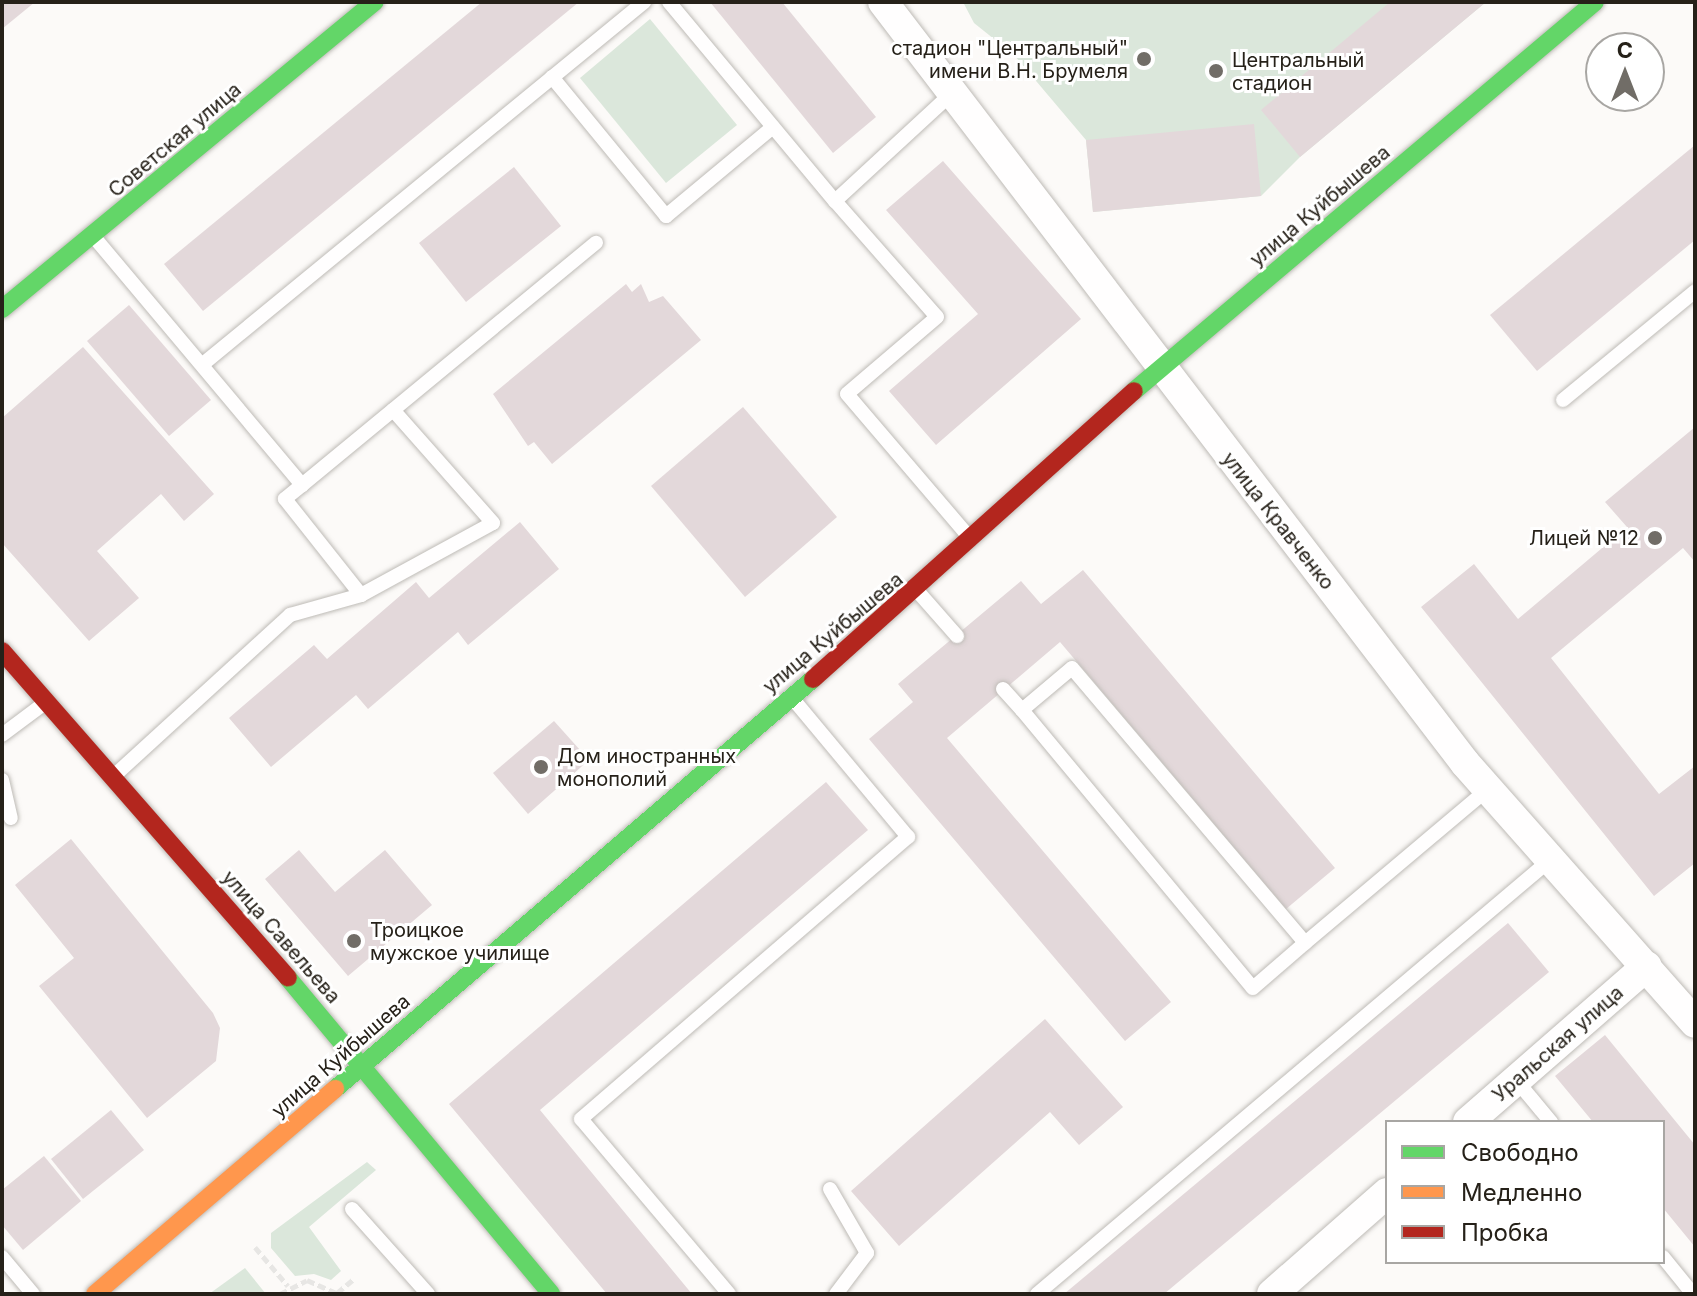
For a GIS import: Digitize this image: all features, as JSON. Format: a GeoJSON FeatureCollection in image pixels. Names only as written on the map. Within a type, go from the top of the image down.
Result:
{"type":"FeatureCollection","features":[{"type":"Feature","properties":{"kind":"main road","name":"Советская улица"},"geometry":{"type":"LineString","coordinates":[[2,309],[375,2]]}},
{"type":"Feature","properties":{"kind":"main road","name":"улица Куйбышева"},"geometry":{"type":"LineString","coordinates":[[95,1294],[917,590],[1159,368],[1595,2]]}},
{"type":"Feature","properties":{"kind":"main road","name":"улица Савельева"},"geometry":{"type":"LineString","coordinates":[[2,651],[364,1066],[551,1294]]}},
{"type":"Feature","properties":{"kind":"street","name":"улица Кравченко"},"geometry":{"type":"LineString","coordinates":[[883,2],[1159,368],[1488,789],[1695,1023]]}},
{"type":"Feature","properties":{"kind":"street","name":"Уральская улица"},"geometry":{"type":"LineString","coordinates":[[1470,1120],[1647,966]]}},
{"type":"Feature","properties":{"kind":"street"},"geometry":{"type":"LineString","coordinates":[[1272,1294],[1385,1195]]}},
{"type":"Feature","properties":{"kind":"lane"},"geometry":{"type":"LineString","coordinates":[[203,364],[644,2]]}},
{"type":"Feature","properties":{"kind":"lane"},"geometry":{"type":"LineString","coordinates":[[669,2],[835,201],[937,317],[847,394],[972,541]]}},
{"type":"Feature","properties":{"kind":"lane"},"geometry":{"type":"LineString","coordinates":[[552,77],[666,216],[773,127]]}},
{"type":"Feature","properties":{"kind":"lane"},"geometry":{"type":"LineString","coordinates":[[835,201],[951,94]]}},
{"type":"Feature","properties":{"kind":"lane"},"geometry":{"type":"LineString","coordinates":[[93,237],[302,485]]}},
{"type":"Feature","properties":{"kind":"lane"},"geometry":{"type":"LineString","coordinates":[[361,595],[285,499],[596,243]]}},
{"type":"Feature","properties":{"kind":"lane"},"geometry":{"type":"LineString","coordinates":[[1563,400],[1695,291]]}},
{"type":"Feature","properties":{"kind":"lane"},"geometry":{"type":"LineString","coordinates":[[113,777],[290,615],[361,595],[493,523],[393,410]]}},
{"type":"Feature","properties":{"kind":"lane"},"geometry":{"type":"LineString","coordinates":[[917,590],[957,636]]}},
{"type":"Feature","properties":{"kind":"lane"},"geometry":{"type":"LineString","coordinates":[[1022,710],[1072,668],[1305,943]]}},
{"type":"Feature","properties":{"kind":"lane"},"geometry":{"type":"LineString","coordinates":[[1003,689],[1253,988],[1488,789]]}},
{"type":"Feature","properties":{"kind":"lane"},"geometry":{"type":"LineString","coordinates":[[729,1294],[581,1119],[908,837],[791,696]]}},
{"type":"Feature","properties":{"kind":"lane"},"geometry":{"type":"LineString","coordinates":[[2,735],[45,703]]}},
{"type":"Feature","properties":{"kind":"lane"},"geometry":{"type":"LineString","coordinates":[[2,780],[11,818]]}},
{"type":"Feature","properties":{"kind":"lane"},"geometry":{"type":"LineString","coordinates":[[1037,1294],[1550,860]]}},
{"type":"Feature","properties":{"kind":"lane"},"geometry":{"type":"LineString","coordinates":[[1516,1080],[1549,1120]]}},
{"type":"Feature","properties":{"kind":"lane"},"geometry":{"type":"LineString","coordinates":[[830,1189],[867,1253],[836,1294]]}},
{"type":"Feature","properties":{"kind":"lane"},"geometry":{"type":"LineString","coordinates":[[352,1209],[428,1294]]}},
{"type":"Feature","properties":{"kind":"lane"},"geometry":{"type":"LineString","coordinates":[[2,1257],[33,1294]]}},
{"type":"Feature","properties":{"kind":"lane"},"geometry":{"type":"LineString","coordinates":[[1665,1259],[1693,1294]]}},
{"type":"Feature","properties":{"kind":"path"},"geometry":{"type":"LineString","coordinates":[[255,1247],[288,1286]]}},
{"type":"Feature","properties":{"kind":"path"},"geometry":{"type":"LineString","coordinates":[[280,1294],[288,1286],[320,1281],[338,1293],[355,1278]]}},
{"type":"Feature","properties":{"kind":"shaded area","name":"Центральный стадион"},"geometry":{"type":"Polygon","coordinates":[[[963,2],[1486,2],[1300,157],[1261,196],[1093,212],[1086,140],[1014,55],[974,23],[963,2]]]}},
{"type":"Feature","properties":{"kind":"shaded area"},"geometry":{"type":"Polygon","coordinates":[[[650,19],[737,125],[666,183],[580,78],[650,19]]]}},
{"type":"Feature","properties":{"kind":"shaded area"},"geometry":{"type":"Polygon","coordinates":[[[367,1162],[376,1170],[309,1227],[341,1271],[331,1280],[314,1274],[295,1276],[271,1248],[271,1233],[367,1162]]]}},
{"type":"Feature","properties":{"kind":"shaded area"},"geometry":{"type":"Polygon","coordinates":[[[245,1268],[266,1294],[209,1294],[245,1268]]]}},
{"type":"Feature","properties":{"kind":"building"},"geometry":{"type":"Polygon","coordinates":[[[2,2],[35,2],[2,29],[2,2]]]}},
{"type":"Feature","properties":{"kind":"building"},"geometry":{"type":"Polygon","coordinates":[[[482,2],[579,2],[203,311],[164,264],[482,2]]]}},
{"type":"Feature","properties":{"kind":"building"},"geometry":{"type":"Polygon","coordinates":[[[710,2],[782,2],[876,117],[833,153],[710,2]]]}},
{"type":"Feature","properties":{"kind":"building"},"geometry":{"type":"Polygon","coordinates":[[[1390,2],[1486,2],[1300,157],[1261,110],[1390,2]]]}},
{"type":"Feature","properties":{"kind":"building"},"geometry":{"type":"Polygon","coordinates":[[[1254,124],[1261,196],[1093,212],[1086,140],[1254,124]]]}},
{"type":"Feature","properties":{"kind":"building"},"geometry":{"type":"Polygon","coordinates":[[[1695,145],[1695,240],[1537,371],[1490,315],[1695,145]]]}},
{"type":"Feature","properties":{"kind":"building"},"geometry":{"type":"Polygon","coordinates":[[[943,161],[1081,319],[936,445],[889,391],[978,314],[886,210],[943,161]]]}},
{"type":"Feature","properties":{"kind":"building"},"geometry":{"type":"Polygon","coordinates":[[[514,167],[561,226],[466,302],[419,243],[514,167]]]}},
{"type":"Feature","properties":{"kind":"building"},"geometry":{"type":"Polygon","coordinates":[[[626,284],[632,292],[641,284],[649,302],[663,296],[701,340],[552,464],[534,442],[528,446],[493,394],[626,284]]]}},
{"type":"Feature","properties":{"kind":"building"},"geometry":{"type":"Polygon","coordinates":[[[129,305],[211,400],[169,436],[87,341],[129,305]]]}},
{"type":"Feature","properties":{"kind":"building"},"geometry":{"type":"Polygon","coordinates":[[[83,347],[214,494],[184,521],[161,494],[97,551],[139,598],[89,641],[2,543],[2,418],[83,347]]]}},
{"type":"Feature","properties":{"kind":"building"},"geometry":{"type":"Polygon","coordinates":[[[743,407],[837,517],[745,597],[651,486],[743,407]]]}},
{"type":"Feature","properties":{"kind":"building"},"geometry":{"type":"Polygon","coordinates":[[[1695,427],[1695,562],[1683,548],[1551,658],[1659,794],[1695,766],[1695,863],[1654,896],[1421,607],[1474,564],[1518,619],[1627,527],[1605,502],[1695,427]]]}},
{"type":"Feature","properties":{"kind":"building"},"geometry":{"type":"Polygon","coordinates":[[[520,522],[559,569],[468,645],[458,632],[368,709],[356,695],[271,767],[229,718],[314,645],[327,659],[416,582],[429,598],[520,522]]]}},
{"type":"Feature","properties":{"kind":"building"},"geometry":{"type":"Polygon","coordinates":[[[1083,570],[1335,868],[1286,909],[1060,642],[947,738],[1171,1002],[1125,1041],[869,739],[913,702],[898,684],[1021,581],[1041,604],[1083,570]]]}},
{"type":"Feature","properties":{"kind":"building","name":"Дом иностранных монополий"},"geometry":{"type":"Polygon","coordinates":[[[554,721],[589,760],[528,814],[493,773],[554,721]]]}},
{"type":"Feature","properties":{"kind":"building"},"geometry":{"type":"Polygon","coordinates":[[[826,782],[868,830],[540,1110],[692,1294],[607,1294],[449,1104],[826,782]]]}},
{"type":"Feature","properties":{"kind":"building"},"geometry":{"type":"Polygon","coordinates":[[[71,839],[213,1013],[220,1028],[216,1061],[147,1118],[39,986],[74,958],[15,885],[71,839]]]}},
{"type":"Feature","properties":{"kind":"building","name":"Троицкое мужское училище"},"geometry":{"type":"Polygon","coordinates":[[[299,850],[335,892],[385,850],[432,905],[348,976],[265,879],[299,850]]]}},
{"type":"Feature","properties":{"kind":"building"},"geometry":{"type":"Polygon","coordinates":[[[1508,923],[1549,972],[1164,1294],[1064,1294],[1508,923]]]}},
{"type":"Feature","properties":{"kind":"building"},"geometry":{"type":"Polygon","coordinates":[[[1045,1019],[1123,1107],[1079,1145],[1050,1112],[899,1246],[851,1191],[1045,1019]]]}},
{"type":"Feature","properties":{"kind":"building"},"geometry":{"type":"Polygon","coordinates":[[[1605,1035],[1695,1145],[1695,1247],[1665,1210],[1665,1120],[1591,1120],[1555,1076],[1605,1035]]]}},
{"type":"Feature","properties":{"kind":"building"},"geometry":{"type":"Polygon","coordinates":[[[111,1110],[144,1150],[83,1199],[51,1159],[111,1110]]]}},
{"type":"Feature","properties":{"kind":"building"},"geometry":{"type":"Polygon","coordinates":[[[44,1156],[81,1201],[23,1250],[2,1225],[2,1190],[44,1156]]]}},
{"type":"Feature","properties":{"kind":"traffic: fast"},"geometry":{"type":"LineString","coordinates":[[2,309],[375,2]]}},
{"type":"Feature","properties":{"kind":"traffic: fast"},"geometry":{"type":"LineString","coordinates":[[1134,391],[1595,2]]}},
{"type":"Feature","properties":{"kind":"traffic: fast"},"geometry":{"type":"LineString","coordinates":[[335,1089],[813,679]]}},
{"type":"Feature","properties":{"kind":"traffic: fast"},"geometry":{"type":"LineString","coordinates":[[288,978],[551,1294]]}},
{"type":"Feature","properties":{"kind":"traffic: slow"},"geometry":{"type":"LineString","coordinates":[[95,1294],[335,1089]]}},
{"type":"Feature","properties":{"kind":"traffic: jam"},"geometry":{"type":"LineString","coordinates":[[813,679],[1134,391]]}},
{"type":"Feature","properties":{"kind":"traffic: jam"},"geometry":{"type":"LineString","coordinates":[[2,651],[288,978]]}},
{"type":"Feature","properties":{"kind":"place","name":"стадион \"Центральный\" имени В.Н. Брумеля"},"geometry":{"type":"Point","coordinates":[1144,59]}},
{"type":"Feature","properties":{"kind":"place","name":"Центральный стадион"},"geometry":{"type":"Point","coordinates":[1216,71]}},
{"type":"Feature","properties":{"kind":"place","name":"Лицей №12"},"geometry":{"type":"Point","coordinates":[1655,538]}},
{"type":"Feature","properties":{"kind":"place","name":"Дом иностранных монополий"},"geometry":{"type":"Point","coordinates":[541,767]}},
{"type":"Feature","properties":{"kind":"place","name":"Троицкое мужское училище"},"geometry":{"type":"Point","coordinates":[354,941]}}]}
